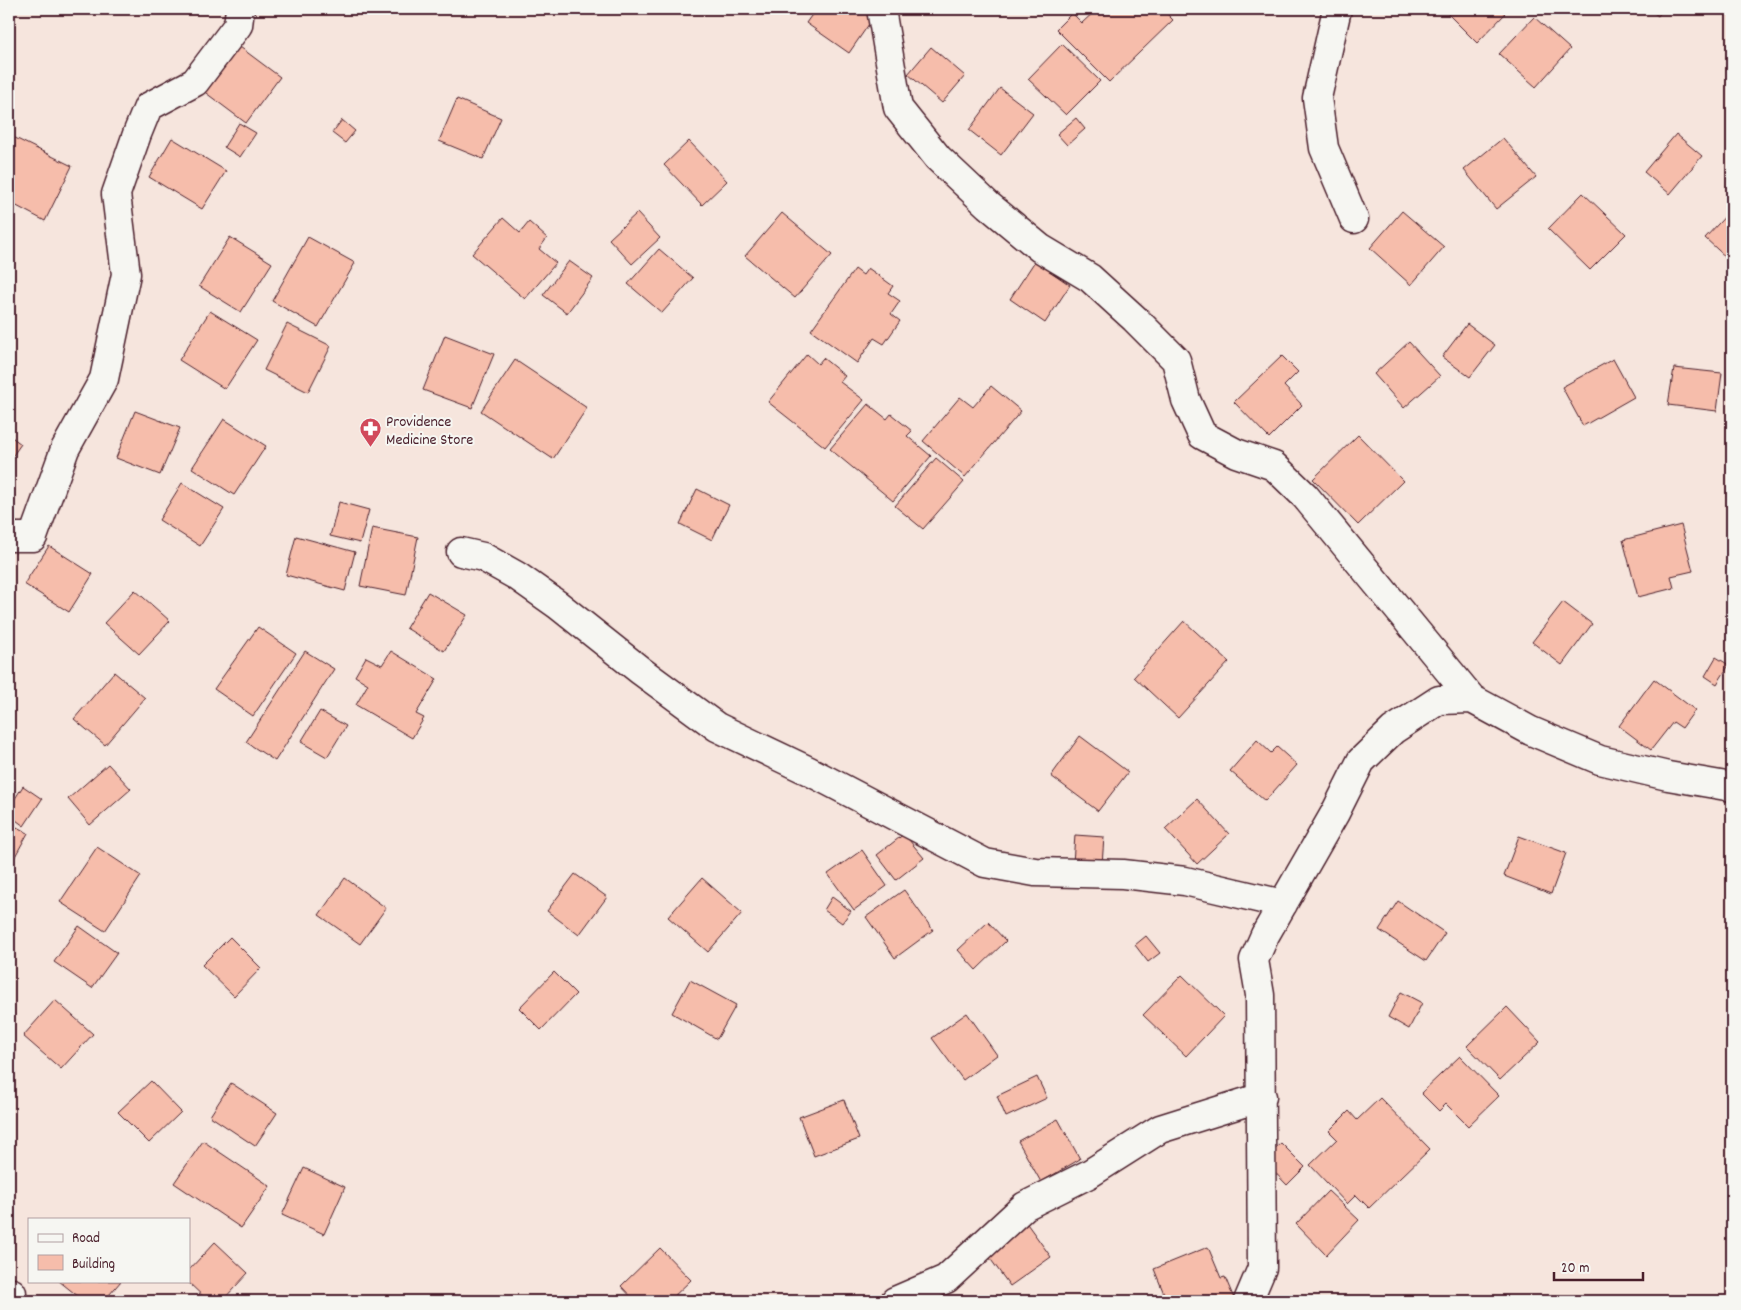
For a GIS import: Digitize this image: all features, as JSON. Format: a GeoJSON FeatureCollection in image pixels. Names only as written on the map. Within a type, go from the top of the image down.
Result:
{"type":"FeatureCollection","features":[{"type":"Feature","properties":{"kind":"street"},"geometry":{"type":"LineString","coordinates":[[9,537],[33,537],[65,449],[104,379],[126,274],[116,194],[148,107],[195,82],[238,25],[240,9]]}},
{"type":"Feature","properties":{"kind":"street"},"geometry":{"type":"LineString","coordinates":[[881,9],[898,108],[938,158],[1040,248],[1090,278],[1136,319],[1176,360],[1186,400],[1202,435],[1236,452],[1274,466],[1305,496],[1472,700],[1531,731],[1600,760],[1668,776],[1732,787]]}},
{"type":"Feature","properties":{"kind":"street"},"geometry":{"type":"LineString","coordinates":[[1337,9],[1317,98],[1324,148],[1354,219]]}},
{"type":"Feature","properties":{"kind":"street"},"geometry":{"type":"LineString","coordinates":[[461,552],[483,557],[517,576],[558,605],[641,671],[717,727],[809,771],[985,863],[1035,872],[1123,874],[1185,881],[1283,904]]}},
{"type":"Feature","properties":{"kind":"street"},"geometry":{"type":"LineString","coordinates":[[1248,1301],[1262,1268],[1260,995],[1254,960],[1265,935],[1335,812],[1361,761],[1392,730],[1439,700],[1472,700]]}},
{"type":"Feature","properties":{"kind":"street"},"geometry":{"type":"LineString","coordinates":[[895,1301],[946,1279],[1025,1206],[1089,1174],[1160,1129],[1262,1096]]}},
{"type":"Feature","properties":{"kind":"building"},"geometry":{"type":"Polygon","coordinates":[[[816,9],[869,9],[876,14],[849,53],[806,23],[816,9]]]}},
{"type":"Feature","properties":{"kind":"building"},"geometry":{"type":"Polygon","coordinates":[[[1097,9],[1162,9],[1173,20],[1109,82],[1056,29],[1072,13],[1082,23],[1097,9]]]}},
{"type":"Feature","properties":{"kind":"building"},"geometry":{"type":"Polygon","coordinates":[[[1452,9],[1500,9],[1505,14],[1477,43],[1447,13],[1452,9]]]}},
{"type":"Feature","properties":{"kind":"building"},"geometry":{"type":"Polygon","coordinates":[[[1649,9],[1664,9],[1658,16],[1649,9]]]}},
{"type":"Feature","properties":{"kind":"building"},"geometry":{"type":"Polygon","coordinates":[[[1534,17],[1570,49],[1536,87],[1499,54],[1534,17]]]}},
{"type":"Feature","properties":{"kind":"building"},"geometry":{"type":"Polygon","coordinates":[[[236,44],[280,77],[246,123],[202,90],[236,44]]]}},
{"type":"Feature","properties":{"kind":"building"},"geometry":{"type":"Polygon","coordinates":[[[1062,44],[1100,81],[1066,115],[1028,79],[1062,44]]]}},
{"type":"Feature","properties":{"kind":"building"},"geometry":{"type":"Polygon","coordinates":[[[931,47],[965,76],[942,103],[908,74],[931,47]]]}},
{"type":"Feature","properties":{"kind":"building"},"geometry":{"type":"Polygon","coordinates":[[[1000,88],[1033,113],[1001,155],[969,130],[1000,88]]]}},
{"type":"Feature","properties":{"kind":"building"},"geometry":{"type":"Polygon","coordinates":[[[457,99],[501,118],[483,159],[439,141],[457,99]]]}},
{"type":"Feature","properties":{"kind":"building"},"geometry":{"type":"Polygon","coordinates":[[[1076,118],[1085,129],[1067,145],[1057,134],[1076,118]]]}},
{"type":"Feature","properties":{"kind":"building"},"geometry":{"type":"Polygon","coordinates":[[[342,120],[355,131],[345,143],[332,133],[342,120]]]}},
{"type":"Feature","properties":{"kind":"building"},"geometry":{"type":"Polygon","coordinates":[[[239,123],[256,133],[240,157],[224,147],[239,123]]]}},
{"type":"Feature","properties":{"kind":"building"},"geometry":{"type":"Polygon","coordinates":[[[1676,134],[1702,156],[1670,194],[1644,172],[1676,134]]]}},
{"type":"Feature","properties":{"kind":"building"},"geometry":{"type":"Polygon","coordinates":[[[9,135],[72,166],[45,221],[9,202],[9,135]]]}},
{"type":"Feature","properties":{"kind":"building"},"geometry":{"type":"Polygon","coordinates":[[[172,138],[226,171],[202,209],[149,177],[172,138]]]}},
{"type":"Feature","properties":{"kind":"building"},"geometry":{"type":"Polygon","coordinates":[[[1503,138],[1536,177],[1496,209],[1464,170],[1503,138]]]}},
{"type":"Feature","properties":{"kind":"building"},"geometry":{"type":"Polygon","coordinates":[[[689,141],[727,181],[702,205],[664,165],[689,141]]]}},
{"type":"Feature","properties":{"kind":"building"},"geometry":{"type":"Polygon","coordinates":[[[1583,193],[1626,234],[1590,270],[1548,229],[1583,193]]]}},
{"type":"Feature","properties":{"kind":"building"},"geometry":{"type":"Polygon","coordinates":[[[1732,209],[1732,259],[1730,261],[1705,238],[1732,209]]]}},
{"type":"Feature","properties":{"kind":"building"},"geometry":{"type":"Polygon","coordinates":[[[1402,211],[1444,247],[1411,285],[1370,248],[1402,211]]]}},
{"type":"Feature","properties":{"kind":"building"},"geometry":{"type":"Polygon","coordinates":[[[637,213],[660,238],[632,264],[609,239],[637,213]]]}},
{"type":"Feature","properties":{"kind":"building"},"geometry":{"type":"Polygon","coordinates":[[[782,213],[832,255],[795,298],[745,256],[782,213]]]}},
{"type":"Feature","properties":{"kind":"building"},"geometry":{"type":"Polygon","coordinates":[[[503,218],[520,233],[529,222],[547,238],[539,249],[556,263],[525,299],[472,254],[503,218]]]}},
{"type":"Feature","properties":{"kind":"building"},"geometry":{"type":"Polygon","coordinates":[[[230,237],[272,263],[241,312],[199,286],[230,237]]]}},
{"type":"Feature","properties":{"kind":"building"},"geometry":{"type":"Polygon","coordinates":[[[308,237],[355,263],[318,327],[272,301],[308,237]]]}},
{"type":"Feature","properties":{"kind":"building"},"geometry":{"type":"Polygon","coordinates":[[[659,249],[693,278],[662,313],[628,284],[659,249]]]}},
{"type":"Feature","properties":{"kind":"building"},"geometry":{"type":"Polygon","coordinates":[[[569,261],[593,278],[567,313],[543,295],[569,261]]]}},
{"type":"Feature","properties":{"kind":"building"},"geometry":{"type":"Polygon","coordinates":[[[1035,261],[1070,285],[1045,323],[1010,299],[1035,261]]]}},
{"type":"Feature","properties":{"kind":"building"},"geometry":{"type":"Polygon","coordinates":[[[868,268],[893,286],[888,293],[900,301],[891,314],[900,321],[884,344],[874,338],[857,363],[811,330],[855,269],[863,275],[868,268]]]}},
{"type":"Feature","properties":{"kind":"building"},"geometry":{"type":"Polygon","coordinates":[[[210,311],[257,340],[225,389],[179,360],[210,311]]]}},
{"type":"Feature","properties":{"kind":"building"},"geometry":{"type":"Polygon","coordinates":[[[287,324],[331,346],[308,392],[264,370],[287,324]]]}},
{"type":"Feature","properties":{"kind":"building"},"geometry":{"type":"Polygon","coordinates":[[[1467,324],[1495,345],[1470,377],[1442,357],[1467,324]]]}},
{"type":"Feature","properties":{"kind":"building"},"geometry":{"type":"Polygon","coordinates":[[[445,335],[494,354],[472,408],[423,390],[445,335]]]}},
{"type":"Feature","properties":{"kind":"building"},"geometry":{"type":"Polygon","coordinates":[[[1409,342],[1440,376],[1404,408],[1374,374],[1409,342]]]}},
{"type":"Feature","properties":{"kind":"building"},"geometry":{"type":"Polygon","coordinates":[[[807,354],[818,364],[823,358],[845,376],[840,382],[864,400],[825,447],[768,402],[807,354]]]}},
{"type":"Feature","properties":{"kind":"building"},"geometry":{"type":"Polygon","coordinates":[[[1282,356],[1298,372],[1284,386],[1302,405],[1269,438],[1234,402],[1282,356]]]}},
{"type":"Feature","properties":{"kind":"building"},"geometry":{"type":"Polygon","coordinates":[[[1613,359],[1634,397],[1583,426],[1562,387],[1613,359]]]}},
{"type":"Feature","properties":{"kind":"building"},"geometry":{"type":"Polygon","coordinates":[[[515,360],[587,408],[553,459],[481,411],[515,360]]]}},
{"type":"Feature","properties":{"kind":"building"},"geometry":{"type":"Polygon","coordinates":[[[1674,368],[1722,373],[1717,411],[1668,405],[1674,368]]]}},
{"type":"Feature","properties":{"kind":"building"},"geometry":{"type":"Polygon","coordinates":[[[991,386],[1021,411],[965,477],[923,441],[960,397],[973,407],[991,386]]]}},
{"type":"Feature","properties":{"kind":"building"},"geometry":{"type":"Polygon","coordinates":[[[868,404],[887,419],[891,414],[912,431],[907,436],[931,456],[893,501],[830,449],[868,404]]]}},
{"type":"Feature","properties":{"kind":"building"},"geometry":{"type":"Polygon","coordinates":[[[135,411],[180,428],[160,475],[116,458],[135,411]]]}},
{"type":"Feature","properties":{"kind":"building"},"geometry":{"type":"Polygon","coordinates":[[[224,419],[266,446],[234,495],[192,468],[224,419]]]}},
{"type":"Feature","properties":{"kind":"building"},"geometry":{"type":"Polygon","coordinates":[[[9,435],[21,444],[9,461],[9,435]]]}},
{"type":"Feature","properties":{"kind":"building"},"geometry":{"type":"Polygon","coordinates":[[[1358,435],[1403,481],[1358,525],[1313,479],[1358,435]]]}},
{"type":"Feature","properties":{"kind":"building"},"geometry":{"type":"Polygon","coordinates":[[[936,458],[964,482],[923,529],[895,506],[936,458]]]}},
{"type":"Feature","properties":{"kind":"building"},"geometry":{"type":"Polygon","coordinates":[[[182,483],[224,509],[200,546],[159,520],[182,483]]]}},
{"type":"Feature","properties":{"kind":"building"},"geometry":{"type":"Polygon","coordinates":[[[697,489],[729,505],[712,540],[680,524],[697,489]]]}},
{"type":"Feature","properties":{"kind":"building"},"geometry":{"type":"Polygon","coordinates":[[[339,502],[369,510],[360,543],[330,536],[339,502]]]}},
{"type":"Feature","properties":{"kind":"building"},"geometry":{"type":"Polygon","coordinates":[[[1681,525],[1693,571],[1671,576],[1674,588],[1638,597],[1623,540],[1681,525]]]}},
{"type":"Feature","properties":{"kind":"building"},"geometry":{"type":"Polygon","coordinates":[[[372,528],[418,537],[406,595],[360,586],[372,528]]]}},
{"type":"Feature","properties":{"kind":"building"},"geometry":{"type":"Polygon","coordinates":[[[296,536],[355,552],[345,591],[286,575],[296,536]]]}},
{"type":"Feature","properties":{"kind":"building"},"geometry":{"type":"Polygon","coordinates":[[[49,546],[93,574],[69,612],[24,584],[49,546]]]}},
{"type":"Feature","properties":{"kind":"building"},"geometry":{"type":"Polygon","coordinates":[[[135,590],[170,621],[139,654],[104,623],[135,590]]]}},
{"type":"Feature","properties":{"kind":"building"},"geometry":{"type":"Polygon","coordinates":[[[428,592],[467,615],[444,651],[406,628],[428,592]]]}},
{"type":"Feature","properties":{"kind":"building"},"geometry":{"type":"Polygon","coordinates":[[[1563,602],[1592,624],[1562,665],[1532,642],[1563,602]]]}},
{"type":"Feature","properties":{"kind":"building"},"geometry":{"type":"Polygon","coordinates":[[[1184,621],[1229,662],[1178,718],[1134,677],[1184,621]]]}},
{"type":"Feature","properties":{"kind":"building"},"geometry":{"type":"Polygon","coordinates":[[[258,627],[296,653],[253,716],[214,689],[258,627]]]}},
{"type":"Feature","properties":{"kind":"building"},"geometry":{"type":"Polygon","coordinates":[[[305,651],[334,669],[275,761],[246,742],[305,651]]]}},
{"type":"Feature","properties":{"kind":"building"},"geometry":{"type":"Polygon","coordinates":[[[391,651],[437,679],[416,714],[424,718],[412,738],[356,705],[368,684],[355,676],[366,657],[382,665],[391,651]]]}},
{"type":"Feature","properties":{"kind":"building"},"geometry":{"type":"Polygon","coordinates":[[[1716,657],[1729,665],[1717,684],[1705,676],[1716,657]]]}},
{"type":"Feature","properties":{"kind":"building"},"geometry":{"type":"Polygon","coordinates":[[[114,672],[145,698],[105,745],[74,719],[114,672]]]}},
{"type":"Feature","properties":{"kind":"building"},"geometry":{"type":"Polygon","coordinates":[[[1654,679],[1695,710],[1682,728],[1673,722],[1651,750],[1619,726],[1654,679]]]}},
{"type":"Feature","properties":{"kind":"building"},"geometry":{"type":"Polygon","coordinates":[[[320,711],[346,726],[327,757],[301,742],[320,711]]]}},
{"type":"Feature","properties":{"kind":"building"},"geometry":{"type":"Polygon","coordinates":[[[1080,736],[1128,772],[1098,811],[1051,776],[1080,736]]]}},
{"type":"Feature","properties":{"kind":"building"},"geometry":{"type":"Polygon","coordinates":[[[1257,740],[1271,753],[1277,747],[1297,765],[1265,801],[1230,771],[1257,740]]]}},
{"type":"Feature","properties":{"kind":"building"},"geometry":{"type":"Polygon","coordinates":[[[108,764],[131,789],[90,825],[68,799],[108,764]]]}},
{"type":"Feature","properties":{"kind":"building"},"geometry":{"type":"Polygon","coordinates":[[[23,786],[42,799],[24,826],[9,815],[9,808],[23,786]]]}},
{"type":"Feature","properties":{"kind":"building"},"geometry":{"type":"Polygon","coordinates":[[[1197,799],[1229,834],[1197,864],[1165,829],[1197,799]]]}},
{"type":"Feature","properties":{"kind":"building"},"geometry":{"type":"Polygon","coordinates":[[[9,823],[28,833],[13,860],[9,858],[9,823]]]}},
{"type":"Feature","properties":{"kind":"building"},"geometry":{"type":"Polygon","coordinates":[[[904,834],[924,858],[896,880],[877,855],[904,834]]]}},
{"type":"Feature","properties":{"kind":"building"},"geometry":{"type":"Polygon","coordinates":[[[1075,835],[1104,837],[1102,865],[1073,863],[1075,835]]]}},
{"type":"Feature","properties":{"kind":"building"},"geometry":{"type":"Polygon","coordinates":[[[1519,836],[1566,853],[1551,894],[1504,876],[1519,836]]]}},
{"type":"Feature","properties":{"kind":"building"},"geometry":{"type":"Polygon","coordinates":[[[97,847],[141,876],[105,931],[60,902],[97,847]]]}},
{"type":"Feature","properties":{"kind":"building"},"geometry":{"type":"Polygon","coordinates":[[[862,850],[887,886],[854,910],[828,874],[862,850]]]}},
{"type":"Feature","properties":{"kind":"building"},"geometry":{"type":"Polygon","coordinates":[[[575,874],[607,897],[579,935],[547,911],[575,874]]]}},
{"type":"Feature","properties":{"kind":"building"},"geometry":{"type":"Polygon","coordinates":[[[345,878],[386,908],[360,944],[319,915],[345,878]]]}},
{"type":"Feature","properties":{"kind":"building"},"geometry":{"type":"Polygon","coordinates":[[[702,878],[742,913],[708,952],[668,917],[702,878]]]}},
{"type":"Feature","properties":{"kind":"building"},"geometry":{"type":"Polygon","coordinates":[[[904,890],[933,930],[895,958],[866,917],[904,890]]]}},
{"type":"Feature","properties":{"kind":"building"},"geometry":{"type":"Polygon","coordinates":[[[832,897],[851,911],[842,923],[824,910],[832,897]]]}},
{"type":"Feature","properties":{"kind":"building"},"geometry":{"type":"Polygon","coordinates":[[[1398,901],[1445,933],[1426,961],[1379,930],[1398,901]]]}},
{"type":"Feature","properties":{"kind":"building"},"geometry":{"type":"Polygon","coordinates":[[[988,922],[1006,941],[976,970],[958,950],[988,922]]]}},
{"type":"Feature","properties":{"kind":"building"},"geometry":{"type":"Polygon","coordinates":[[[79,926],[117,953],[92,988],[54,962],[79,926]]]}},
{"type":"Feature","properties":{"kind":"building"},"geometry":{"type":"Polygon","coordinates":[[[1146,936],[1160,953],[1148,962],[1135,945],[1146,936]]]}},
{"type":"Feature","properties":{"kind":"building"},"geometry":{"type":"Polygon","coordinates":[[[230,937],[261,968],[234,996],[202,965],[230,937]]]}},
{"type":"Feature","properties":{"kind":"building"},"geometry":{"type":"Polygon","coordinates":[[[554,972],[576,994],[541,1030],[519,1008],[554,972]]]}},
{"type":"Feature","properties":{"kind":"building"},"geometry":{"type":"Polygon","coordinates":[[[1182,975],[1224,1016],[1186,1056],[1143,1015],[1182,975]]]}},
{"type":"Feature","properties":{"kind":"building"},"geometry":{"type":"Polygon","coordinates":[[[690,980],[736,1005],[717,1039],[672,1013],[690,980]]]}},
{"type":"Feature","properties":{"kind":"building"},"geometry":{"type":"Polygon","coordinates":[[[1401,992],[1422,1003],[1409,1029],[1388,1017],[1401,992]]]}},
{"type":"Feature","properties":{"kind":"building"},"geometry":{"type":"Polygon","coordinates":[[[55,1000],[93,1034],[61,1069],[23,1036],[55,1000]]]}},
{"type":"Feature","properties":{"kind":"building"},"geometry":{"type":"Polygon","coordinates":[[[1507,1007],[1540,1042],[1500,1080],[1467,1046],[1507,1007]]]}},
{"type":"Feature","properties":{"kind":"building"},"geometry":{"type":"Polygon","coordinates":[[[967,1013],[997,1055],[963,1080],[932,1038],[967,1013]]]}},
{"type":"Feature","properties":{"kind":"building"},"geometry":{"type":"Polygon","coordinates":[[[1460,1056],[1499,1096],[1468,1126],[1446,1104],[1439,1111],[1421,1093],[1460,1056]]]}},
{"type":"Feature","properties":{"kind":"building"},"geometry":{"type":"Polygon","coordinates":[[[1037,1077],[1047,1098],[1006,1117],[997,1096],[1037,1077]]]}},
{"type":"Feature","properties":{"kind":"building"},"geometry":{"type":"Polygon","coordinates":[[[151,1081],[181,1112],[149,1143],[118,1112],[151,1081]]]}},
{"type":"Feature","properties":{"kind":"building"},"geometry":{"type":"Polygon","coordinates":[[[231,1083],[277,1113],[255,1146],[210,1116],[231,1083]]]}},
{"type":"Feature","properties":{"kind":"building"},"geometry":{"type":"Polygon","coordinates":[[[1380,1098],[1430,1149],[1369,1208],[1356,1195],[1347,1204],[1310,1165],[1337,1139],[1329,1131],[1349,1111],[1357,1120],[1380,1098]]]}},
{"type":"Feature","properties":{"kind":"building"},"geometry":{"type":"Polygon","coordinates":[[[844,1100],[859,1139],[814,1156],[799,1117],[844,1100]]]}},
{"type":"Feature","properties":{"kind":"building"},"geometry":{"type":"Polygon","coordinates":[[[1058,1119],[1080,1159],[1041,1182],[1018,1141],[1058,1119]]]}},
{"type":"Feature","properties":{"kind":"building"},"geometry":{"type":"Polygon","coordinates":[[[203,1141],[270,1186],[241,1228],[174,1183],[203,1141]]]}},
{"type":"Feature","properties":{"kind":"building"},"geometry":{"type":"Polygon","coordinates":[[[1281,1143],[1305,1167],[1287,1185],[1263,1160],[1281,1143]]]}},
{"type":"Feature","properties":{"kind":"building"},"geometry":{"type":"Polygon","coordinates":[[[304,1168],[345,1187],[324,1234],[282,1215],[304,1168]]]}},
{"type":"Feature","properties":{"kind":"building"},"geometry":{"type":"Polygon","coordinates":[[[1328,1191],[1359,1220],[1326,1255],[1296,1224],[1328,1191]]]}},
{"type":"Feature","properties":{"kind":"building"},"geometry":{"type":"Polygon","coordinates":[[[1025,1221],[1051,1257],[1010,1286],[984,1250],[1025,1221]]]}},
{"type":"Feature","properties":{"kind":"building"},"geometry":{"type":"Polygon","coordinates":[[[215,1242],[248,1273],[222,1301],[208,1301],[188,1282],[190,1282],[190,1269],[215,1242]]]}},
{"type":"Feature","properties":{"kind":"building"},"geometry":{"type":"Polygon","coordinates":[[[1208,1247],[1221,1278],[1225,1277],[1235,1301],[1167,1301],[1154,1269],[1208,1247]]]}},
{"type":"Feature","properties":{"kind":"building"},"geometry":{"type":"Polygon","coordinates":[[[660,1248],[691,1280],[669,1301],[635,1301],[621,1286],[660,1248]]]}},
{"type":"Feature","properties":{"kind":"building"},"geometry":{"type":"Polygon","coordinates":[[[60,1282],[120,1282],[104,1301],[84,1301],[60,1282]]]}},
{"type":"Feature","properties":{"kind":"place","name":"Providence Medicine Store"},"geometry":{"type":"Point","coordinates":[370,448]}}]}
